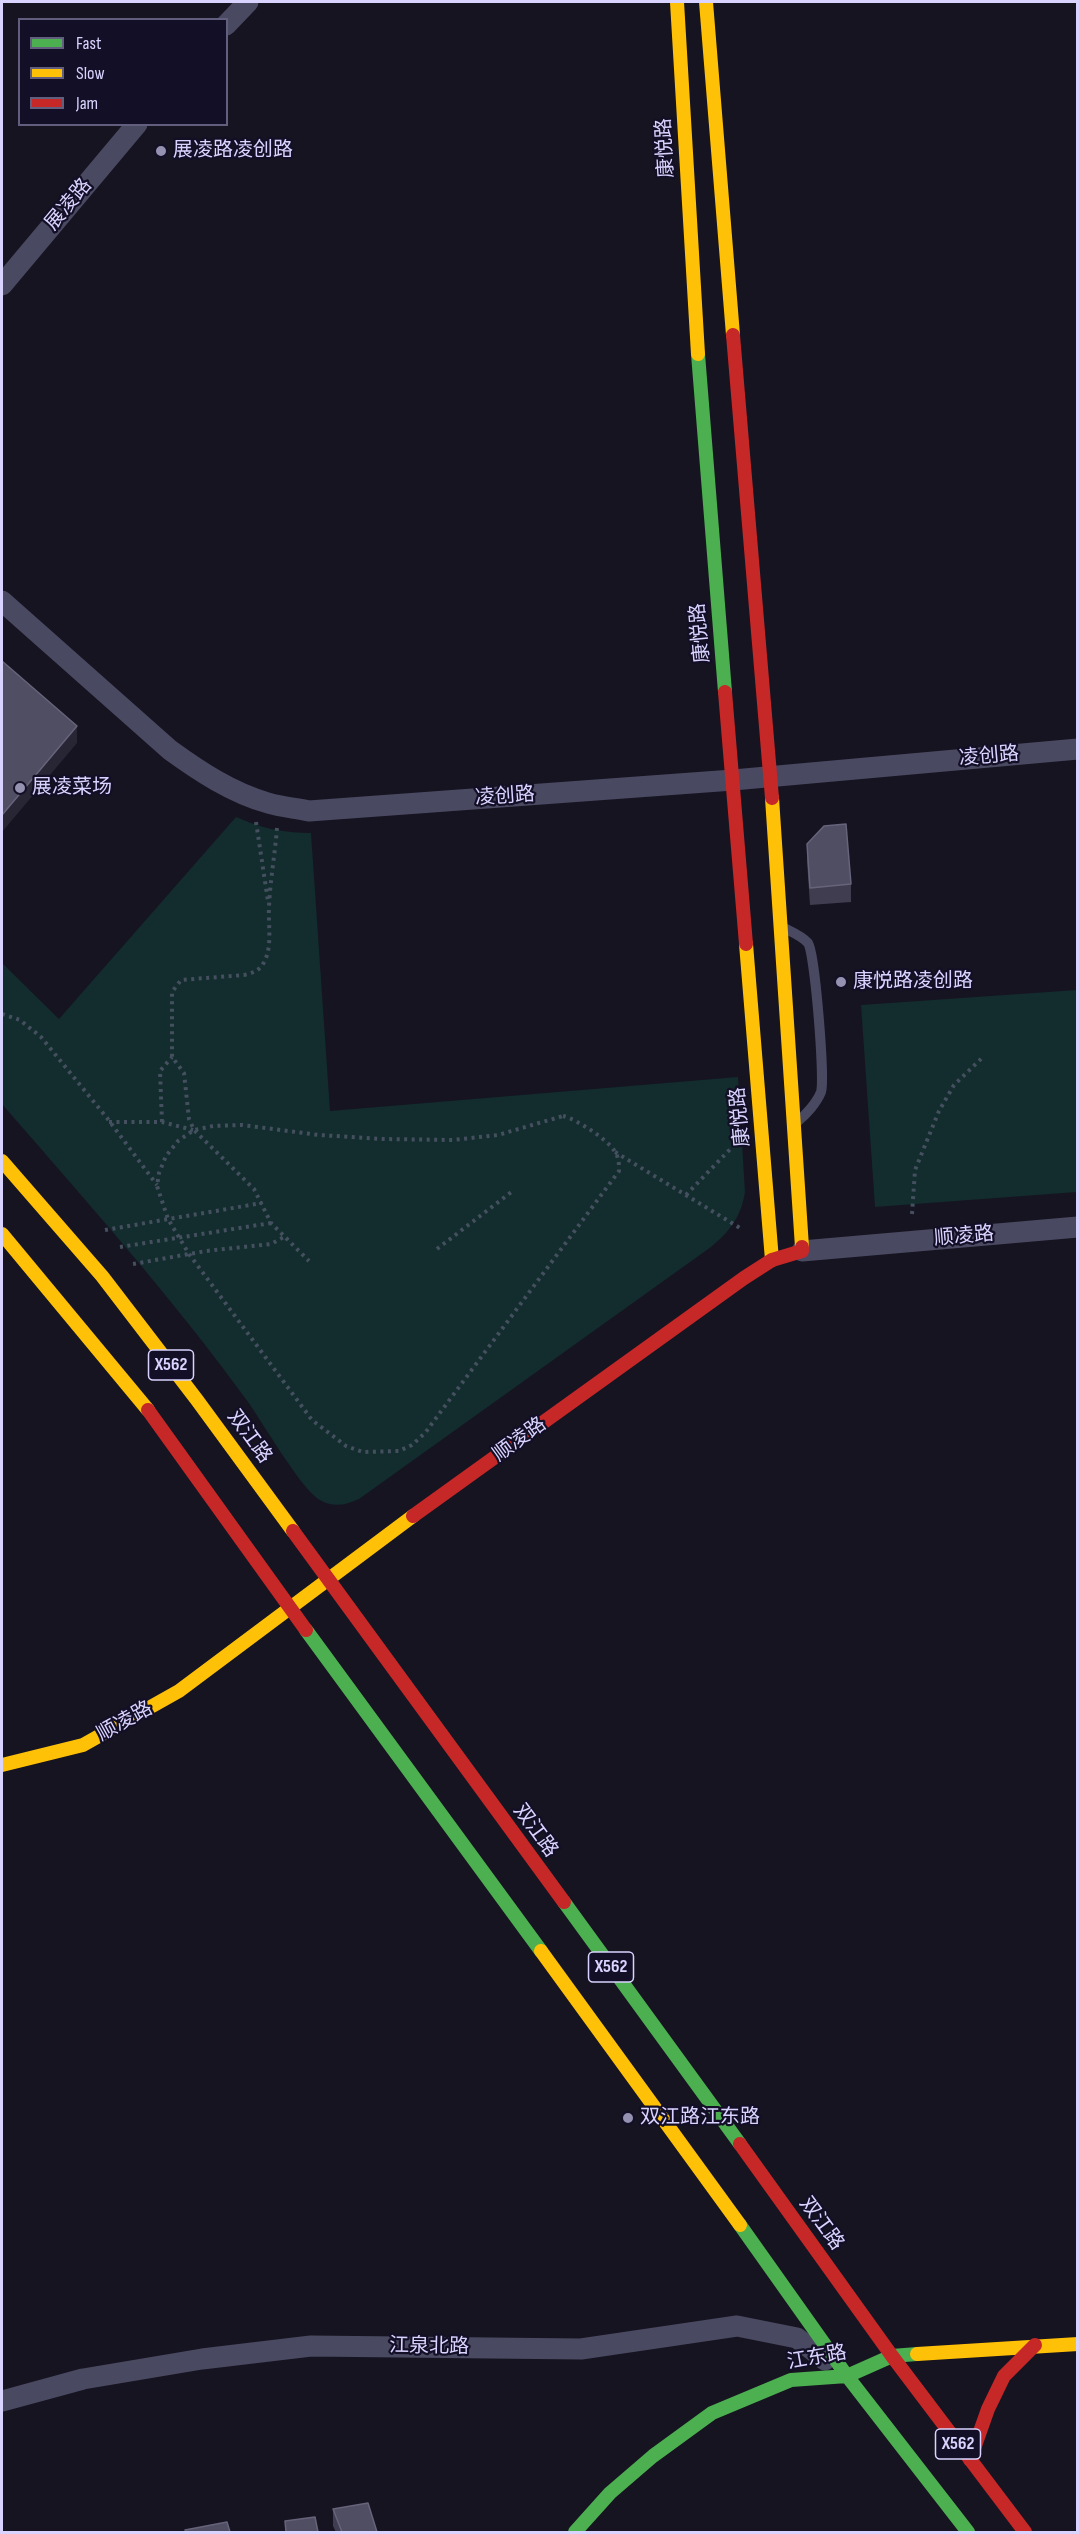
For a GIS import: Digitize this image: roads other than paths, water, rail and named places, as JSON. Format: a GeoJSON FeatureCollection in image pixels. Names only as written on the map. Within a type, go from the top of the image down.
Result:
{"type":"FeatureCollection","features":[{"type":"Feature","properties":{"kind":"main road","name":"康悦路"},"geometry":{"type":"LineString","coordinates":[[677,2],[702,413],[772,1260]]}},
{"type":"Feature","properties":{"kind":"main road"},"geometry":{"type":"LineString","coordinates":[[706,2],[770,777],[802,1251]]}},
{"type":"Feature","properties":{"kind":"main road","name":"双江路"},"geometry":{"type":"LineString","coordinates":[[2,1161],[102,1276],[329,1579],[892,2356],[1025,2532]]}},
{"type":"Feature","properties":{"kind":"main road","name":"X562"},"geometry":{"type":"LineString","coordinates":[[2,1234],[140,1398],[713,2186],[847,2376],[968,2532]]}},
{"type":"Feature","properties":{"kind":"main road","name":"顺凌路"},"geometry":{"type":"LineString","coordinates":[[2,1765],[83,1745],[179,1691],[290,1607],[735,1284],[772,1260],[802,1251]]}},
{"type":"Feature","properties":{"kind":"main road","name":"江东路"},"geometry":{"type":"LineString","coordinates":[[575,2532],[610,2493],[652,2456],[712,2413],[791,2380],[847,2376],[892,2356],[1077,2344]]}},
{"type":"Feature","properties":{"kind":"main road"},"geometry":{"type":"LineString","coordinates":[[970,2460],[988,2409],[1004,2376],[1035,2345]]}},
{"type":"Feature","properties":{"kind":"street"},"geometry":{"type":"LineString","coordinates":[[228,23],[248,2]]}},
{"type":"Feature","properties":{"kind":"street","name":"展凌路"},"geometry":{"type":"LineString","coordinates":[[2,285],[135,126]]}},
{"type":"Feature","properties":{"kind":"street","name":"凌创路"},"geometry":{"type":"LineString","coordinates":[[2,601],[170,750],[206,775],[267,803],[309,811],[733,780],[1077,749]]}},
{"type":"Feature","properties":{"kind":"street","name":"顺凌路"},"geometry":{"type":"LineString","coordinates":[[802,1251],[1077,1227]]}},
{"type":"Feature","properties":{"kind":"street","name":"江泉北路"},"geometry":{"type":"LineString","coordinates":[[2,2401],[94,2378],[202,2359],[311,2346],[581,2349],[737,2326],[797,2338],[847,2376]]}},
{"type":"Feature","properties":{"kind":"lane"},"geometry":{"type":"LineString","coordinates":[[781,927],[808,944],[813,958],[816,984],[821,1090],[810,1109],[793,1125]]}},
{"type":"Feature","properties":{"kind":"place","name":"展凌路凌创路"},"geometry":{"type":"Point","coordinates":[161,151]}},
{"type":"Feature","properties":{"kind":"place","name":"展凌菜场"},"geometry":{"type":"Point","coordinates":[20,788]}},
{"type":"Feature","properties":{"kind":"place","name":"康悦路凌创路"},"geometry":{"type":"Point","coordinates":[841,982]}},
{"type":"Feature","properties":{"kind":"place","name":"双江路江东路"},"geometry":{"type":"Point","coordinates":[628,2118]}}]}
